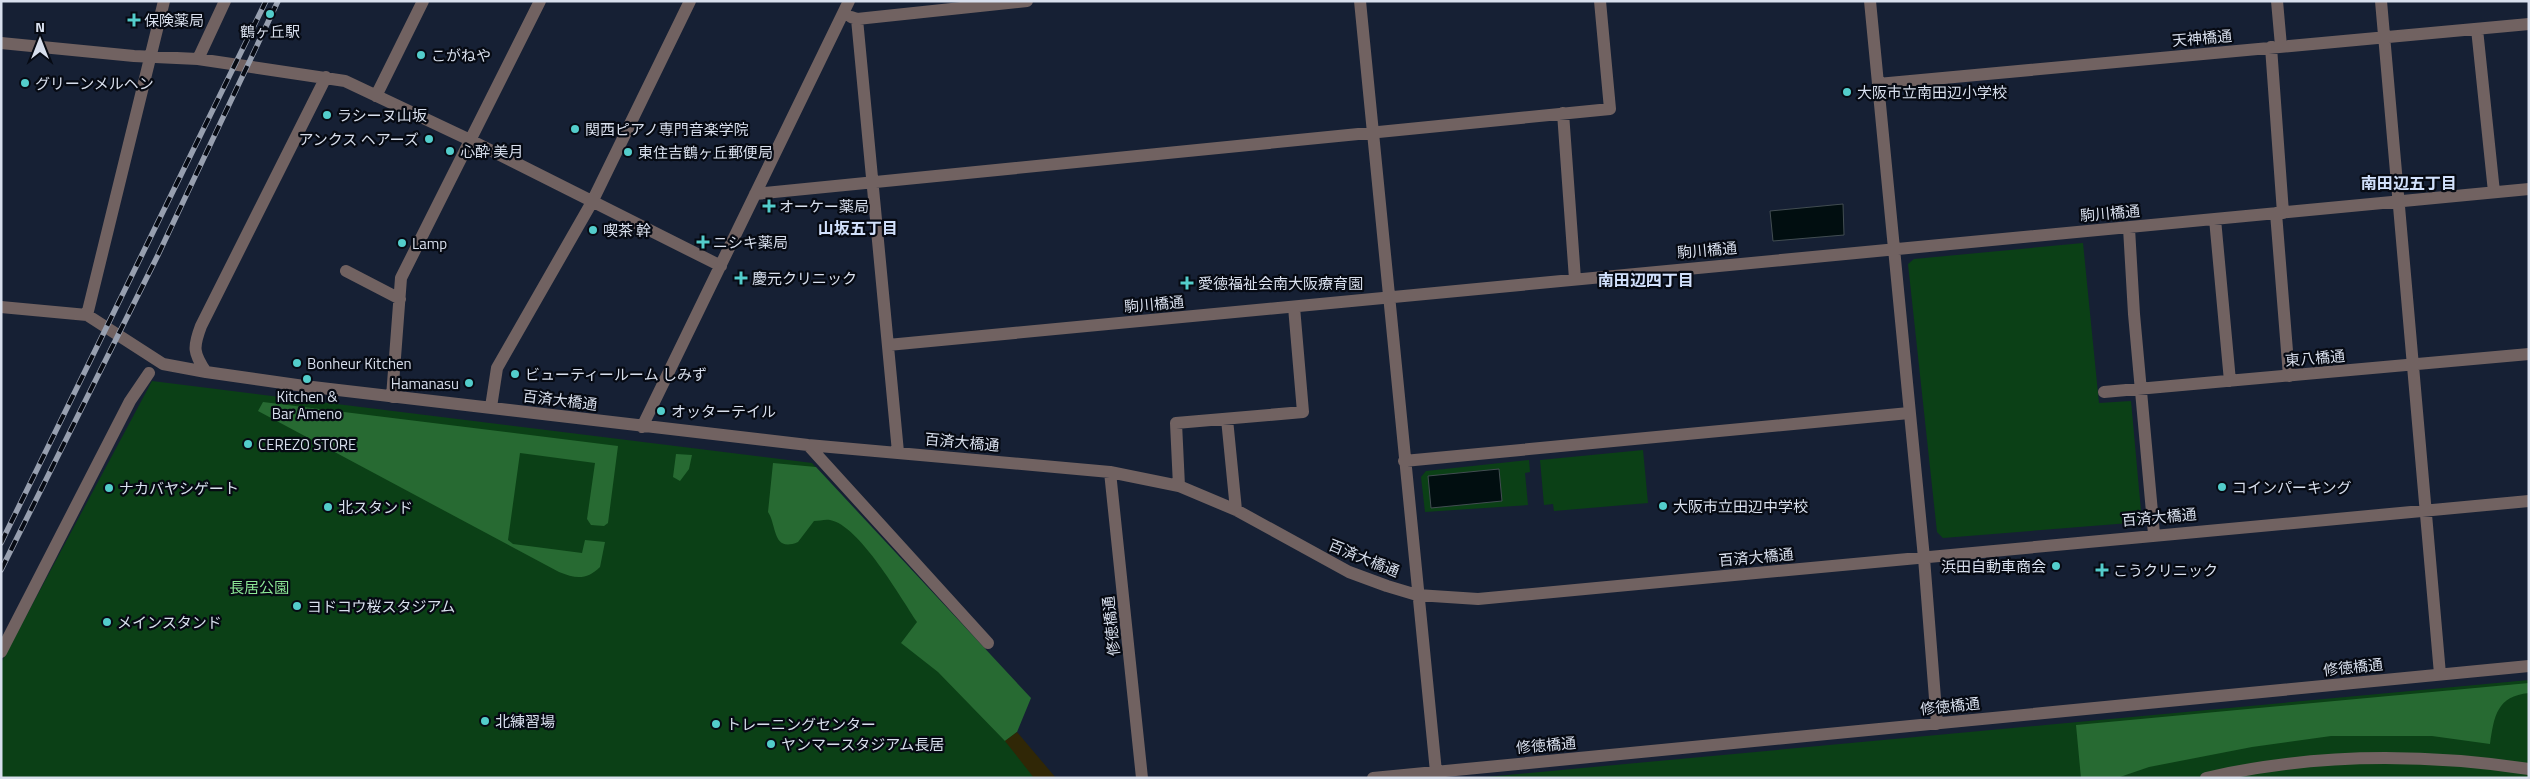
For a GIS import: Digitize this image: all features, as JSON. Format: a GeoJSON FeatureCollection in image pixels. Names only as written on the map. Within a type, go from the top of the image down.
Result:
{"type":"FeatureCollection","features":[{"type":"Feature","properties":{"kind":"street"},"geometry":{"type":"LineString","coordinates":[[1,307],[87,316],[164,1]]}},
{"type":"Feature","properties":{"kind":"street"},"geometry":{"type":"LineString","coordinates":[[198,59],[225,1]]}},
{"type":"Feature","properties":{"kind":"street"},"geometry":{"type":"LineString","coordinates":[[376,96],[423,1]]}},
{"type":"Feature","properties":{"kind":"street"},"geometry":{"type":"LineString","coordinates":[[392,397],[401,278],[540,1]]}},
{"type":"Feature","properties":{"kind":"street"},"geometry":{"type":"LineString","coordinates":[[491,407],[497,368],[592,202],[690,1]]}},
{"type":"Feature","properties":{"kind":"street"},"geometry":{"type":"LineString","coordinates":[[642,426],[849,1]]}},
{"type":"Feature","properties":{"kind":"street"},"geometry":{"type":"LineString","coordinates":[[842,14],[857,19],[1027,1]]}},
{"type":"Feature","properties":{"kind":"street"},"geometry":{"type":"LineString","coordinates":[[1360,1],[1417,595],[1436,772]]}},
{"type":"Feature","properties":{"kind":"street"},"geometry":{"type":"LineString","coordinates":[[755,194],[1610,109],[1600,1]]}},
{"type":"Feature","properties":{"kind":"street"},"geometry":{"type":"LineString","coordinates":[[1870,1],[1924,558],[1937,724]]}},
{"type":"Feature","properties":{"kind":"street"},"geometry":{"type":"LineString","coordinates":[[2277,1],[2276,47],[2280,213],[2289,376]]}},
{"type":"Feature","properties":{"kind":"street"},"geometry":{"type":"LineString","coordinates":[[2381,1],[2411,366],[2440,674]]}},
{"type":"Feature","properties":{"kind":"street"},"geometry":{"type":"LineString","coordinates":[[857,19],[898,452]]}},
{"type":"Feature","properties":{"kind":"street","name":"天神橋通"},"geometry":{"type":"LineString","coordinates":[[1878,84],[2529,24]]}},
{"type":"Feature","properties":{"kind":"street"},"geometry":{"type":"LineString","coordinates":[[2477,29],[2494,192]]}},
{"type":"Feature","properties":{"kind":"street"},"geometry":{"type":"LineString","coordinates":[[1,43],[198,59],[344,81],[470,140],[721,266]]}},
{"type":"Feature","properties":{"kind":"street"},"geometry":{"type":"LineString","coordinates":[[206,372],[195,352],[195,342],[201,326],[326,77]]}},
{"type":"Feature","properties":{"kind":"street"},"geometry":{"type":"LineString","coordinates":[[1563,113],[1575,278]]}},
{"type":"Feature","properties":{"kind":"street","name":"駒川橋通"},"geometry":{"type":"LineString","coordinates":[[888,346],[1575,278],[2129,228],[2529,189]]}},
{"type":"Feature","properties":{"kind":"street"},"geometry":{"type":"LineString","coordinates":[[2215,219],[2230,381]]}},
{"type":"Feature","properties":{"kind":"street"},"geometry":{"type":"LineString","coordinates":[[2129,228],[2154,534]]}},
{"type":"Feature","properties":{"kind":"street"},"geometry":{"type":"LineString","coordinates":[[346,271],[400,298]]}},
{"type":"Feature","properties":{"kind":"street"},"geometry":{"type":"LineString","coordinates":[[1179,486],[1176,423],[1303,412],[1294,307]]}},
{"type":"Feature","properties":{"kind":"street","name":"百済大橋通"},"geometry":{"type":"LineString","coordinates":[[87,316],[164,364],[206,372],[392,397],[808,445],[1110,472],[1179,486],[1236,510],[1348,572],[1417,595],[1478,599],[1924,558],[2154,534],[2529,501]]}},
{"type":"Feature","properties":{"kind":"street","name":"東八橋通"},"geometry":{"type":"LineString","coordinates":[[2104,392],[2529,354]]}},
{"type":"Feature","properties":{"kind":"street"},"geometry":{"type":"LineString","coordinates":[[1,652],[130,401],[149,373]]}},
{"type":"Feature","properties":{"kind":"street"},"geometry":{"type":"LineString","coordinates":[[1404,461],[1909,413]]}},
{"type":"Feature","properties":{"kind":"street"},"geometry":{"type":"LineString","coordinates":[[1227,419],[1236,510]]}},
{"type":"Feature","properties":{"kind":"street"},"geometry":{"type":"LineString","coordinates":[[808,445],[988,643]]}},
{"type":"Feature","properties":{"kind":"street","name":"修徳橋通"},"geometry":{"type":"LineString","coordinates":[[1110,472],[1142,778]]}},
{"type":"Feature","properties":{"kind":"street","name":"修徳橋通"},"geometry":{"type":"LineString","coordinates":[[1373,778],[2529,666]]}},
{"type":"Feature","properties":{"kind":"street"},"geometry":{"type":"LineString","coordinates":[[2206,778],[2247,768],[2350,757],[2430,758],[2529,769]]}},
{"type":"Feature","properties":{"kind":"green space"},"geometry":{"type":"Polygon","coordinates":[[[2083,243],[2099,403],[2131,401],[2142,522],[1943,538],[1937,532],[1908,264],[1914,259],[2083,243]]]}},
{"type":"Feature","properties":{"kind":"green space","name":"長居公園"},"geometry":{"type":"Polygon","coordinates":[[[152,381],[812,463],[1027,698],[1012,730],[1052,778],[1,778],[1,663],[152,381]]]}},
{"type":"Feature","properties":{"kind":"green space"},"geometry":{"type":"Polygon","coordinates":[[[263,402],[618,446],[608,523],[604,526],[591,525],[587,519],[595,463],[520,453],[508,540],[513,544],[582,553],[585,540],[605,542],[600,567],[590,574],[581,577],[559,572],[258,411],[263,402]]]}},
{"type":"Feature","properties":{"kind":"green space"},"geometry":{"type":"Polygon","coordinates":[[[1643,450],[1648,503],[1554,511],[1553,504],[1544,505],[1540,460],[1643,450]]]}},
{"type":"Feature","properties":{"kind":"green space"},"geometry":{"type":"Polygon","coordinates":[[[676,454],[692,455],[689,469],[680,481],[673,477],[676,454]]]}},
{"type":"Feature","properties":{"kind":"green space"},"geometry":{"type":"Polygon","coordinates":[[[1529,460],[1530,472],[1525,473],[1528,505],[1425,512],[1421,477],[1426,471],[1529,460]]]}},
{"type":"Feature","properties":{"kind":"green space"},"geometry":{"type":"Polygon","coordinates":[[[773,463],[816,467],[1031,698],[1017,732],[1005,741],[938,672],[901,643],[917,622],[890,580],[854,535],[841,525],[826,520],[814,521],[798,542],[784,544],[779,541],[768,512],[773,463]]]}},
{"type":"Feature","properties":{"kind":"green space"},"geometry":{"type":"Polygon","coordinates":[[[2529,680],[2529,778],[1475,778],[2529,680]]]}},
{"type":"Feature","properties":{"kind":"green space"},"geometry":{"type":"Polygon","coordinates":[[[2529,683],[2529,693],[2510,698],[2499,709],[2493,725],[2490,744],[2432,736],[2331,736],[2252,747],[2149,767],[2117,778],[2081,778],[2076,725],[2529,683]]]}},
{"type":"Feature","properties":{"kind":"sand"},"geometry":{"type":"Polygon","coordinates":[[[1017,732],[1056,778],[1034,778],[1005,741],[1017,732]]]}},
{"type":"Feature","properties":{"kind":"shaded area"},"geometry":{"type":"Polygon","coordinates":[[[1843,204],[1844,235],[1773,241],[1770,211],[1843,204]]]}},
{"type":"Feature","properties":{"kind":"shaded area"},"geometry":{"type":"Polygon","coordinates":[[[1499,469],[1502,501],[1431,508],[1428,476],[1499,469]]]}},
{"type":"Feature","properties":{"kind":"railway"},"geometry":{"type":"LineString","coordinates":[[1,543],[266,1]]}},
{"type":"Feature","properties":{"kind":"railway"},"geometry":{"type":"LineString","coordinates":[[1,570],[158,255],[278,1]]}},
{"type":"Feature","properties":{"kind":"place","name":"鶴ヶ丘駅"},"geometry":{"type":"Point","coordinates":[270,14]}},
{"type":"Feature","properties":{"kind":"place","name":"保険薬局"},"geometry":{"type":"Point","coordinates":[134,20]}},
{"type":"Feature","properties":{"kind":"place","name":"こがねや"},"geometry":{"type":"Point","coordinates":[421,55]}},
{"type":"Feature","properties":{"kind":"place","name":"グリーンメルヘン"},"geometry":{"type":"Point","coordinates":[25,83]}},
{"type":"Feature","properties":{"kind":"place","name":"大阪市立南田辺小学校"},"geometry":{"type":"Point","coordinates":[1847,92]}},
{"type":"Feature","properties":{"kind":"place","name":"ラシーヌ山坂"},"geometry":{"type":"Point","coordinates":[327,115]}},
{"type":"Feature","properties":{"kind":"place","name":"関西ピアノ専門音楽学院"},"geometry":{"type":"Point","coordinates":[575,129]}},
{"type":"Feature","properties":{"kind":"place","name":"アンクス ヘアーズ"},"geometry":{"type":"Point","coordinates":[429,139]}},
{"type":"Feature","properties":{"kind":"place","name":"心酔 美月"},"geometry":{"type":"Point","coordinates":[450,151]}},
{"type":"Feature","properties":{"kind":"place","name":"東住吉鶴ヶ丘郵便局"},"geometry":{"type":"Point","coordinates":[628,152]}},
{"type":"Feature","properties":{"kind":"place","name":"オーケー薬局"},"geometry":{"type":"Point","coordinates":[769,206]}},
{"type":"Feature","properties":{"kind":"place","name":"喫茶 幹"},"geometry":{"type":"Point","coordinates":[593,230]}},
{"type":"Feature","properties":{"kind":"place","name":"ニシキ薬局"},"geometry":{"type":"Point","coordinates":[703,242]}},
{"type":"Feature","properties":{"kind":"place","name":"Lamp"},"geometry":{"type":"Point","coordinates":[402,243]}},
{"type":"Feature","properties":{"kind":"place","name":"慶元クリニック"},"geometry":{"type":"Point","coordinates":[741,278]}},
{"type":"Feature","properties":{"kind":"place","name":"愛徳福祉会南大阪療育園"},"geometry":{"type":"Point","coordinates":[1187,283]}},
{"type":"Feature","properties":{"kind":"place","name":"Bonheur Kitchen"},"geometry":{"type":"Point","coordinates":[297,363]}},
{"type":"Feature","properties":{"kind":"place","name":"ビューティールーム しみず"},"geometry":{"type":"Point","coordinates":[515,374]}},
{"type":"Feature","properties":{"kind":"place","name":"Kitchen & Bar Ameno"},"geometry":{"type":"Point","coordinates":[307,379]}},
{"type":"Feature","properties":{"kind":"place","name":"Hamanasu"},"geometry":{"type":"Point","coordinates":[469,383]}},
{"type":"Feature","properties":{"kind":"place","name":"オッターテイル"},"geometry":{"type":"Point","coordinates":[661,411]}},
{"type":"Feature","properties":{"kind":"place","name":"CEREZO STORE"},"geometry":{"type":"Point","coordinates":[248,444]}},
{"type":"Feature","properties":{"kind":"place","name":"コインパーキング"},"geometry":{"type":"Point","coordinates":[2222,487]}},
{"type":"Feature","properties":{"kind":"place","name":"ナカバヤシゲート"},"geometry":{"type":"Point","coordinates":[109,488]}},
{"type":"Feature","properties":{"kind":"place","name":"大阪市立田辺中学校"},"geometry":{"type":"Point","coordinates":[1663,506]}},
{"type":"Feature","properties":{"kind":"place","name":"北スタンド"},"geometry":{"type":"Point","coordinates":[328,507]}},
{"type":"Feature","properties":{"kind":"place","name":"浜田自動車商会"},"geometry":{"type":"Point","coordinates":[2056,566]}},
{"type":"Feature","properties":{"kind":"place","name":"こうクリニック"},"geometry":{"type":"Point","coordinates":[2102,570]}},
{"type":"Feature","properties":{"kind":"place","name":"ヨドコウ桜スタジアム"},"geometry":{"type":"Point","coordinates":[297,606]}},
{"type":"Feature","properties":{"kind":"place","name":"メインスタンド"},"geometry":{"type":"Point","coordinates":[107,622]}},
{"type":"Feature","properties":{"kind":"place","name":"北練習場"},"geometry":{"type":"Point","coordinates":[485,721]}},
{"type":"Feature","properties":{"kind":"place","name":"トレーニングセンター"},"geometry":{"type":"Point","coordinates":[716,724]}},
{"type":"Feature","properties":{"kind":"place","name":"ヤンマースタジアム長居"},"geometry":{"type":"Point","coordinates":[771,744]}},
{"type":"Feature","properties":{"kind":"district","name":"南田辺五丁目"},"geometry":{"type":"Point","coordinates":[2409,183]}},
{"type":"Feature","properties":{"kind":"district","name":"山坂五丁目"},"geometry":{"type":"Point","coordinates":[858,228]}},
{"type":"Feature","properties":{"kind":"district","name":"南田辺四丁目"},"geometry":{"type":"Point","coordinates":[1646,280]}}]}
